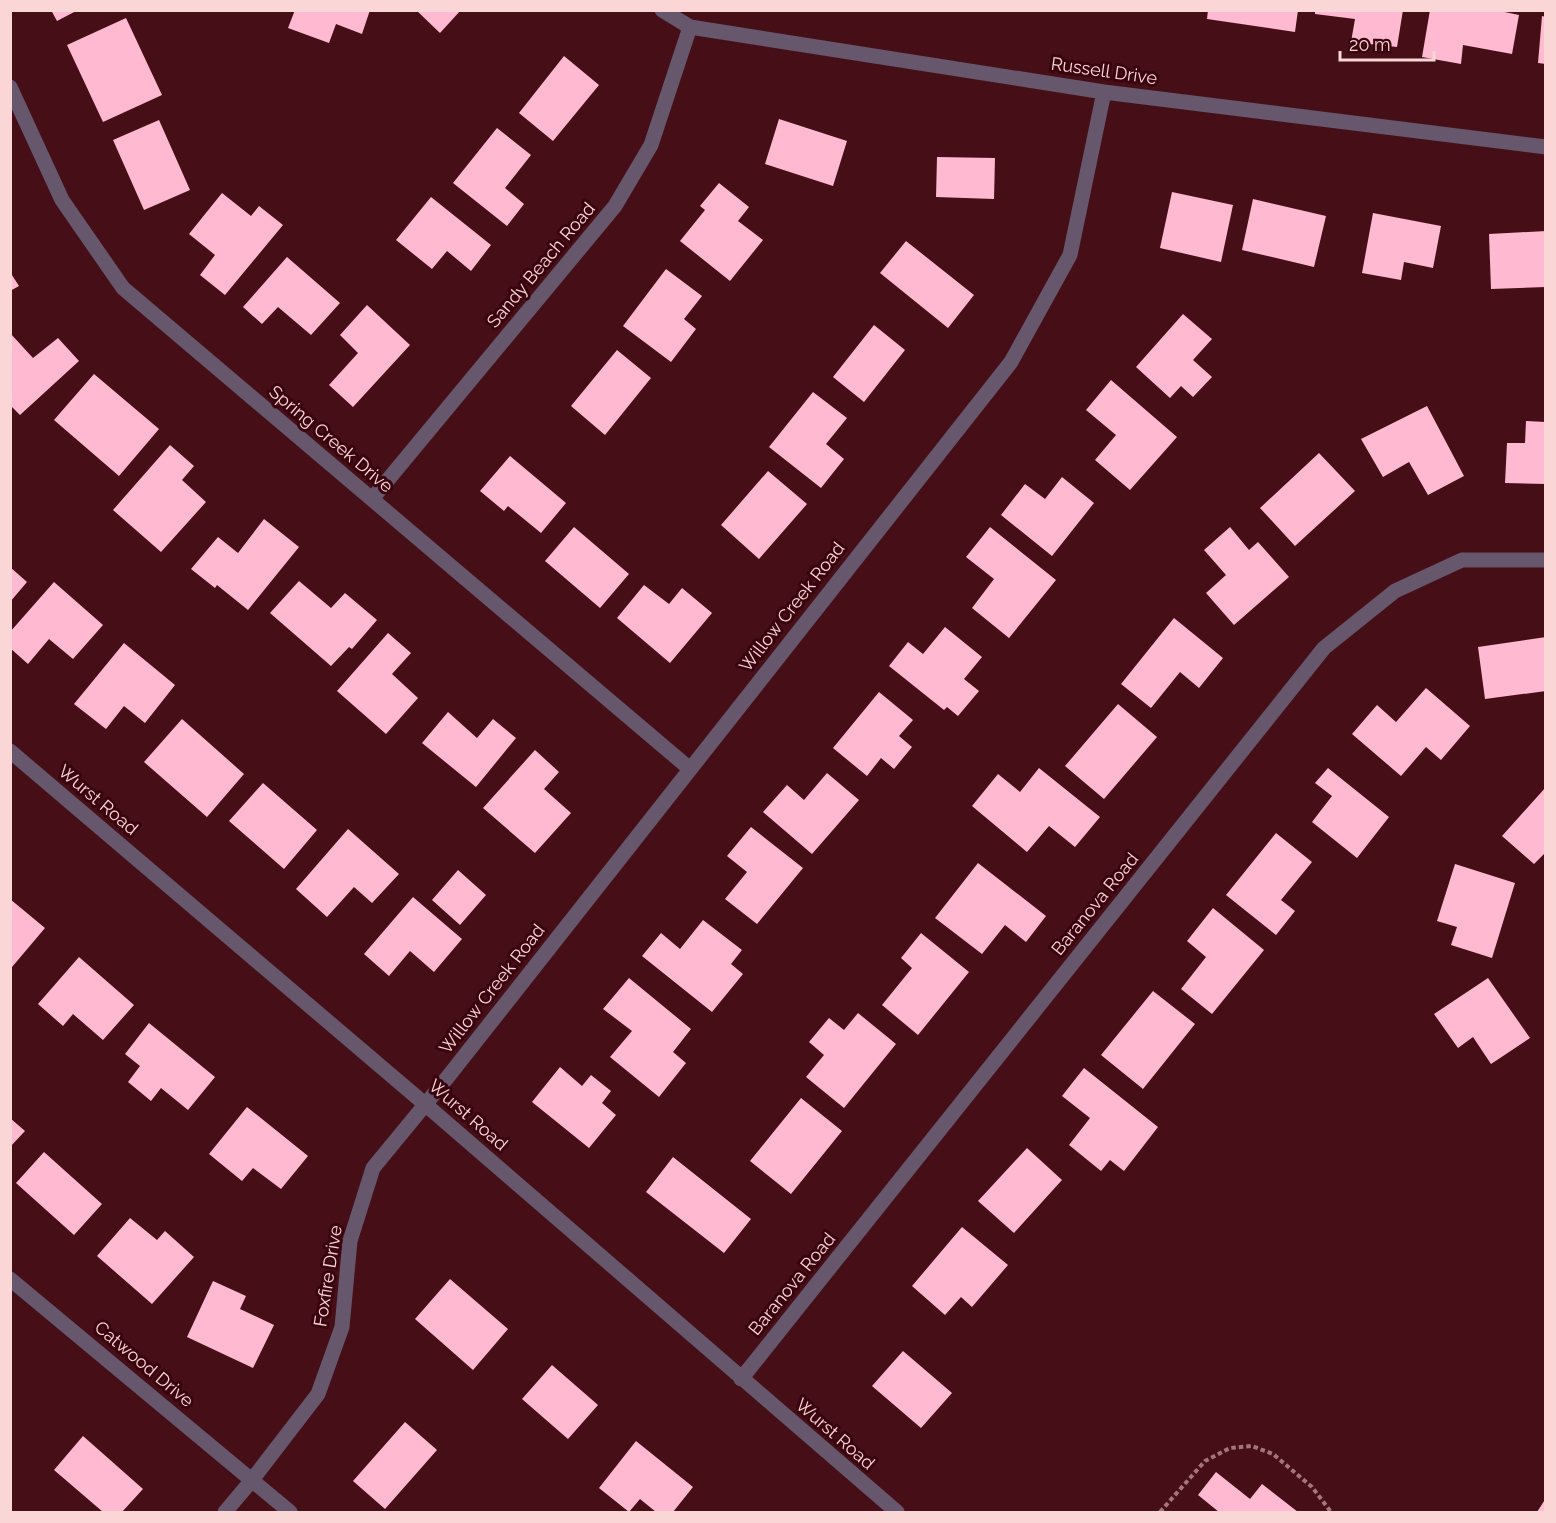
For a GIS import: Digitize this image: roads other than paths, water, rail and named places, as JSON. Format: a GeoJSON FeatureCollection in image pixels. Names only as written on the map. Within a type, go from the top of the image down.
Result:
{"type":"FeatureCollection","features":[{"type":"Feature","properties":{"kind":"street","name":"Russell Drive"},"geometry":{"type":"LineString","coordinates":[[662,10],[690,27],[1104,92],[1545,147]]}},
{"type":"Feature","properties":{"kind":"street","name":"Sandy Beach Road"},"geometry":{"type":"LineString","coordinates":[[372,499],[615,206],[651,145],[690,27]]}},
{"type":"Feature","properties":{"kind":"street","name":"Spring Creek Drive"},"geometry":{"type":"LineString","coordinates":[[10,87],[62,200],[123,288],[690,769]]}},
{"type":"Feature","properties":{"kind":"street","name":"Willow Creek Road"},"geometry":{"type":"LineString","coordinates":[[426,1105],[1011,362],[1070,255],[1104,92]]}},
{"type":"Feature","properties":{"kind":"street","name":"Baranova Road"},"geometry":{"type":"LineString","coordinates":[[741,1379],[1323,648],[1395,591],[1462,560],[1545,560]]}},
{"type":"Feature","properties":{"kind":"street","name":"Wurst Road"},"geometry":{"type":"LineString","coordinates":[[10,751],[426,1105],[897,1512]]}},
{"type":"Feature","properties":{"kind":"street","name":"Foxfire Drive"},"geometry":{"type":"LineString","coordinates":[[225,1512],[318,1394],[342,1327],[350,1241],[373,1168],[426,1105]]}},
{"type":"Feature","properties":{"kind":"street","name":"Catwood Drive"},"geometry":{"type":"LineString","coordinates":[[10,1279],[290,1512]]}}]}
